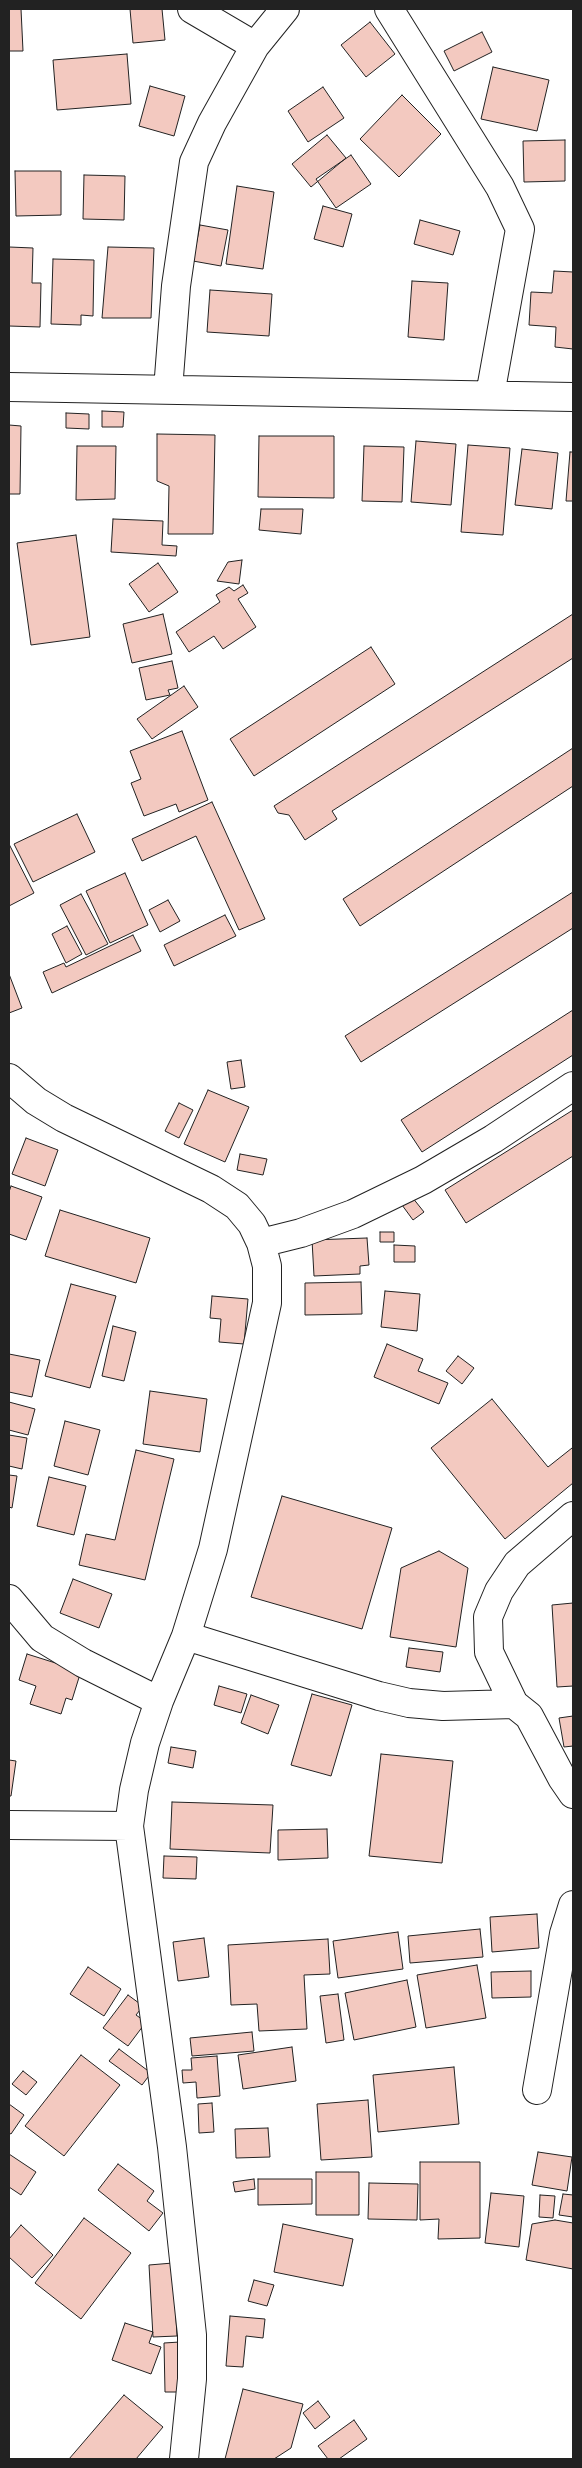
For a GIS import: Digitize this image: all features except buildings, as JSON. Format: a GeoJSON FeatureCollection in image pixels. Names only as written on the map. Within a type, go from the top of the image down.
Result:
{"type":"FeatureCollection","features":[{"type":"Feature","properties":{"kind":"street"},"geometry":{"type":"LineString","coordinates":[[192,9],[255,46]]}},
{"type":"Feature","properties":{"kind":"street"},"geometry":{"type":"LineString","coordinates":[[168,390],[176,286],[194,162],[212,123],[255,46],[285,9]]}},
{"type":"Feature","properties":{"kind":"street"},"geometry":{"type":"LineString","coordinates":[[389,9],[500,187],[520,230],[490,395]]}},
{"type":"Feature","properties":{"kind":"street"},"geometry":{"type":"LineString","coordinates":[[9,387],[573,397]]}},
{"type":"Feature","properties":{"kind":"street"},"geometry":{"type":"LineString","coordinates":[[9,1078],[36,1101],[64,1118],[211,1189],[237,1206],[252,1224],[261,1242],[267,1266],[267,1304],[213,1549],[186,1636],[159,1701],[145,1743],[134,1790],[130,1826],[171,2137],[192,2336],[192,2379],[184,2459]]}},
{"type":"Feature","properties":{"kind":"street"},"geometry":{"type":"LineString","coordinates":[[261,1242],[301,1233],[353,1214],[423,1180],[493,1139],[573,1086]]}},
{"type":"Feature","properties":{"kind":"street"},"geometry":{"type":"LineString","coordinates":[[573,1516],[518,1564],[499,1592],[488,1617],[489,1652],[514,1704],[529,1716],[562,1778],[573,1794]]}},
{"type":"Feature","properties":{"kind":"street"},"geometry":{"type":"LineString","coordinates":[[9,1599],[42,1638],[83,1663],[159,1701]]}},
{"type":"Feature","properties":{"kind":"street"},"geometry":{"type":"LineString","coordinates":[[186,1636],[379,1696],[409,1703],[443,1706],[514,1704]]}},
{"type":"Feature","properties":{"kind":"street"},"geometry":{"type":"LineString","coordinates":[[9,1825],[130,1826]]}},
{"type":"Feature","properties":{"kind":"street"},"geometry":{"type":"LineString","coordinates":[[537,2090],[564,1934],[573,1905]]}}]}
